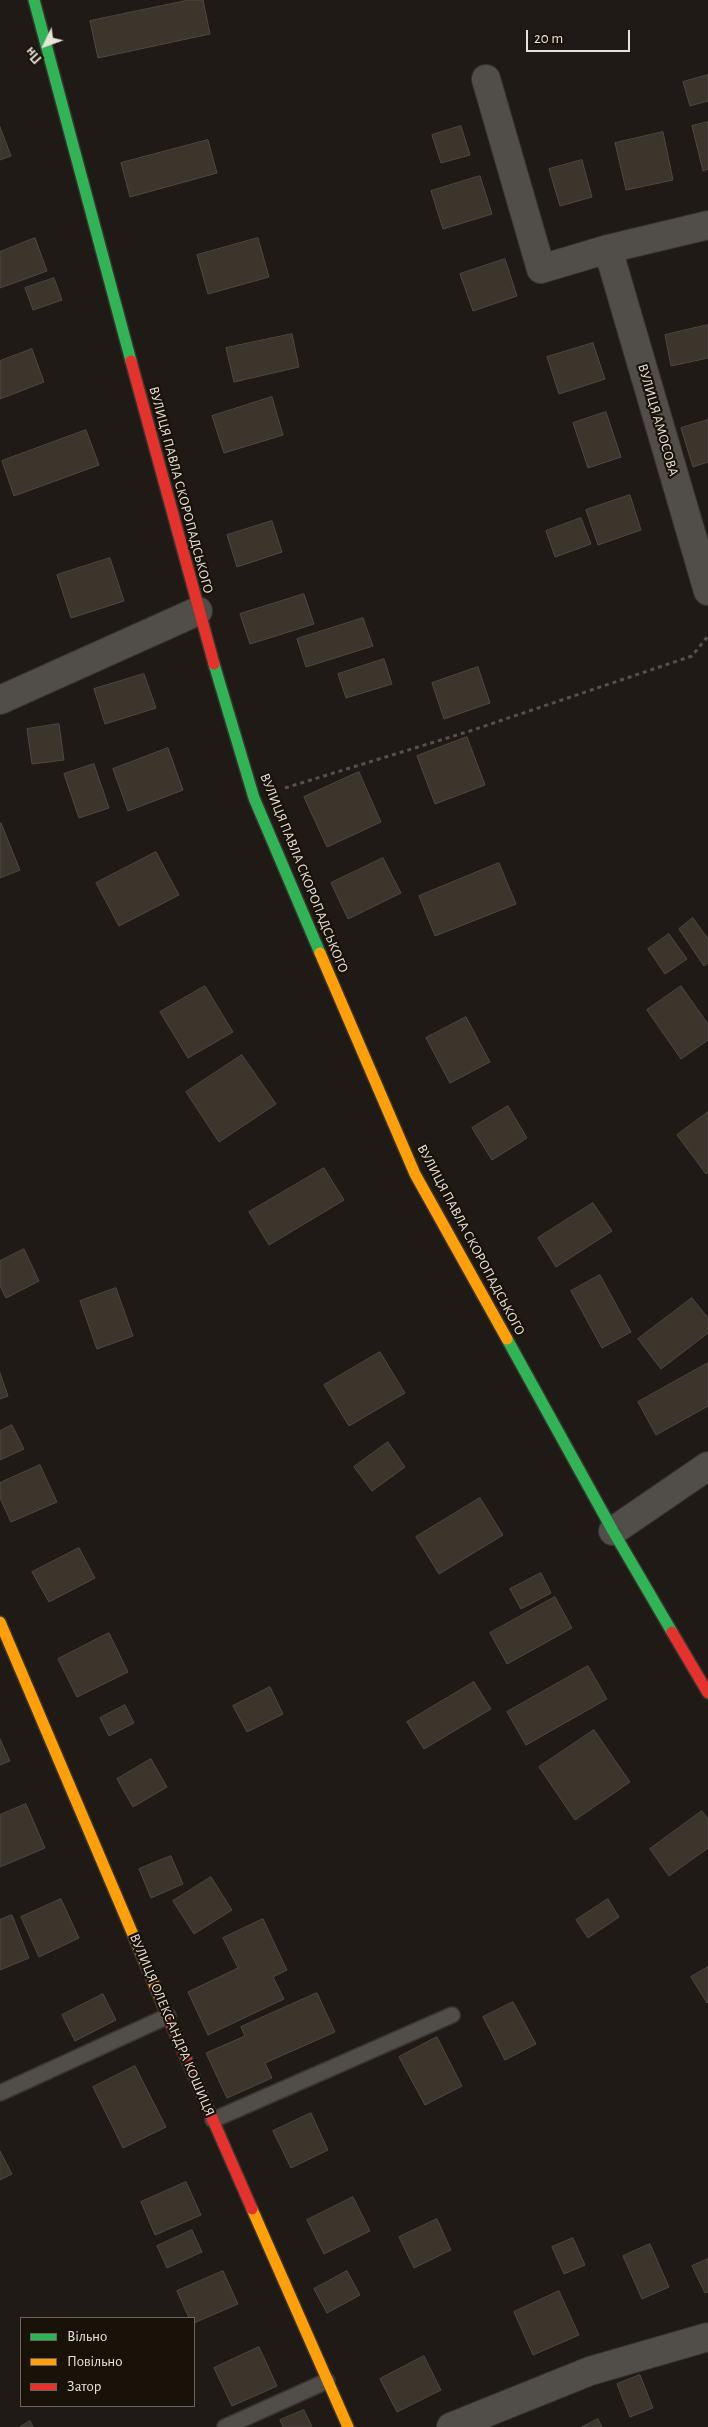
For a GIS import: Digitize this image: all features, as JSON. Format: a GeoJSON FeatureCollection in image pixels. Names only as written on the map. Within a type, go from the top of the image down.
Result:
{"type":"FeatureCollection","features":[{"type":"Feature","properties":{"kind":"street","name":"ВУЛИЦЯ ПАВЛА СКОРОПАДСЬКОГО"},"geometry":{"type":"LineString","coordinates":[[34,0],[198,611],[254,798],[416,1174],[613,1531],[708,1693]]}},
{"type":"Feature","properties":{"kind":"street"},"geometry":{"type":"LineString","coordinates":[[486,79],[541,269],[608,249],[708,226]]}},
{"type":"Feature","properties":{"kind":"street","name":"ВУЛИЦЯ АМОСОВА"},"geometry":{"type":"LineString","coordinates":[[608,249],[708,592]]}},
{"type":"Feature","properties":{"kind":"street"},"geometry":{"type":"LineString","coordinates":[[0,700],[198,611]]}},
{"type":"Feature","properties":{"kind":"street"},"geometry":{"type":"LineString","coordinates":[[613,1531],[708,1466]]}},
{"type":"Feature","properties":{"kind":"street","name":"ВУЛИЦЯ ОЛЕКСАНДРА КОШИЦЯ"},"geometry":{"type":"LineString","coordinates":[[0,1622],[7,1657],[168,2016],[348,2427]]}},
{"type":"Feature","properties":{"kind":"street"},"geometry":{"type":"LineString","coordinates":[[451,2427],[590,2371],[708,2337]]}},
{"type":"Feature","properties":{"kind":"lane"},"geometry":{"type":"LineString","coordinates":[[213,2120],[452,2015]]}},
{"type":"Feature","properties":{"kind":"lane"},"geometry":{"type":"LineString","coordinates":[[0,2093],[168,2016]]}},
{"type":"Feature","properties":{"kind":"lane"},"geometry":{"type":"LineString","coordinates":[[224,2427],[327,2381]]}},
{"type":"Feature","properties":{"kind":"path"},"geometry":{"type":"LineString","coordinates":[[254,798],[470,731],[692,656],[708,636]]}},
{"type":"Feature","properties":{"kind":"building"},"geometry":{"type":"Polygon","coordinates":[[[189,0],[203,0],[210,34],[98,58],[90,21],[189,0]]]}},
{"type":"Feature","properties":{"kind":"building"},"geometry":{"type":"Polygon","coordinates":[[[708,75],[708,101],[690,106],[683,82],[708,75]]]}},
{"type":"Feature","properties":{"kind":"building"},"geometry":{"type":"Polygon","coordinates":[[[708,122],[708,169],[703,171],[692,126],[708,122]]]}},
{"type":"Feature","properties":{"kind":"building"},"geometry":{"type":"Polygon","coordinates":[[[461,126],[470,155],[441,163],[432,135],[461,126]]]}},
{"type":"Feature","properties":{"kind":"building"},"geometry":{"type":"Polygon","coordinates":[[[0,127],[11,156],[0,160],[0,127]]]}},
{"type":"Feature","properties":{"kind":"building"},"geometry":{"type":"Polygon","coordinates":[[[663,132],[673,180],[626,190],[615,143],[663,132]]]}},
{"type":"Feature","properties":{"kind":"building"},"geometry":{"type":"Polygon","coordinates":[[[208,140],[217,173],[130,197],[121,163],[208,140]]]}},
{"type":"Feature","properties":{"kind":"building"},"geometry":{"type":"Polygon","coordinates":[[[582,160],[592,197],[560,206],[549,169],[582,160]]]}},
{"type":"Feature","properties":{"kind":"building"},"geometry":{"type":"Polygon","coordinates":[[[480,176],[492,214],[443,229],[431,191],[480,176]]]}},
{"type":"Feature","properties":{"kind":"building"},"geometry":{"type":"Polygon","coordinates":[[[35,238],[47,271],[0,288],[0,252],[35,238]]]}},
{"type":"Feature","properties":{"kind":"building"},"geometry":{"type":"Polygon","coordinates":[[[258,238],[269,277],[208,294],[197,255],[258,238]]]}},
{"type":"Feature","properties":{"kind":"building"},"geometry":{"type":"Polygon","coordinates":[[[505,259],[517,296],[473,311],[460,274],[505,259]]]}},
{"type":"Feature","properties":{"kind":"building"},"geometry":{"type":"Polygon","coordinates":[[[54,278],[62,300],[33,310],[25,288],[54,278]]]}},
{"type":"Feature","properties":{"kind":"building"},"geometry":{"type":"Polygon","coordinates":[[[708,325],[708,358],[671,366],[665,335],[708,325]]]}},
{"type":"Feature","properties":{"kind":"building"},"geometry":{"type":"Polygon","coordinates":[[[292,334],[299,367],[234,382],[226,348],[292,334]]]}},
{"type":"Feature","properties":{"kind":"building"},"geometry":{"type":"Polygon","coordinates":[[[593,343],[605,379],[559,394],[547,357],[593,343]]]}},
{"type":"Feature","properties":{"kind":"building"},"geometry":{"type":"Polygon","coordinates":[[[32,349],[44,382],[0,399],[0,361],[32,349]]]}},
{"type":"Feature","properties":{"kind":"building"},"geometry":{"type":"Polygon","coordinates":[[[272,397],[283,435],[224,453],[212,416],[272,397]]]}},
{"type":"Feature","properties":{"kind":"building"},"geometry":{"type":"Polygon","coordinates":[[[606,412],[621,457],[588,468],[573,423],[606,412]]]}},
{"type":"Feature","properties":{"kind":"building"},"geometry":{"type":"Polygon","coordinates":[[[708,420],[708,462],[693,467],[681,428],[708,420]]]}},
{"type":"Feature","properties":{"kind":"building"},"geometry":{"type":"Polygon","coordinates":[[[86,430],[99,465],[14,496],[2,461],[86,430]]]}},
{"type":"Feature","properties":{"kind":"building"},"geometry":{"type":"Polygon","coordinates":[[[630,495],[641,530],[598,545],[586,510],[630,495]]]}},
{"type":"Feature","properties":{"kind":"building"},"geometry":{"type":"Polygon","coordinates":[[[581,518],[591,544],[555,557],[546,531],[581,518]]]}},
{"type":"Feature","properties":{"kind":"building"},"geometry":{"type":"Polygon","coordinates":[[[272,521],[282,552],[237,567],[227,535],[272,521]]]}},
{"type":"Feature","properties":{"kind":"building"},"geometry":{"type":"Polygon","coordinates":[[[110,558],[124,601],[71,618],[57,575],[110,558]]]}},
{"type":"Feature","properties":{"kind":"building"},"geometry":{"type":"Polygon","coordinates":[[[304,594],[314,624],[250,644],[240,614],[304,594]]]}},
{"type":"Feature","properties":{"kind":"building"},"geometry":{"type":"Polygon","coordinates":[[[363,618],[373,646],[306,667],[297,639],[363,618]]]}},
{"type":"Feature","properties":{"kind":"building"},"geometry":{"type":"Polygon","coordinates":[[[384,659],[392,684],[346,698],[338,674],[384,659]]]}},
{"type":"Feature","properties":{"kind":"building"},"geometry":{"type":"Polygon","coordinates":[[[478,667],[490,703],[444,719],[432,683],[478,667]]]}},
{"type":"Feature","properties":{"kind":"building"},"geometry":{"type":"Polygon","coordinates":[[[144,674],[156,708],[105,724],[94,689],[144,674]]]}},
{"type":"Feature","properties":{"kind":"building"},"geometry":{"type":"Polygon","coordinates":[[[59,724],[64,760],[32,764],[27,729],[59,724]]]}},
{"type":"Feature","properties":{"kind":"building"},"geometry":{"type":"Polygon","coordinates":[[[467,737],[485,785],[435,804],[417,756],[467,737]]]}},
{"type":"Feature","properties":{"kind":"building"},"geometry":{"type":"Polygon","coordinates":[[[168,748],[183,790],[128,811],[113,769],[168,748]]]}},
{"type":"Feature","properties":{"kind":"building"},"geometry":{"type":"Polygon","coordinates":[[[94,764],[109,808],[79,818],[64,774],[94,764]]]}},
{"type":"Feature","properties":{"kind":"building"},"geometry":{"type":"Polygon","coordinates":[[[359,772],[381,822],[327,847],[304,797],[359,772]]]}},
{"type":"Feature","properties":{"kind":"building"},"geometry":{"type":"Polygon","coordinates":[[[0,824],[20,870],[0,878],[0,824]]]}},
{"type":"Feature","properties":{"kind":"building"},"geometry":{"type":"Polygon","coordinates":[[[156,852],[179,895],[119,926],[96,883],[156,852]]]}},
{"type":"Feature","properties":{"kind":"building"},"geometry":{"type":"Polygon","coordinates":[[[383,858],[401,893],[348,919],[331,883],[383,858]]]}},
{"type":"Feature","properties":{"kind":"building"},"geometry":{"type":"Polygon","coordinates":[[[499,863],[516,904],[435,936],[419,896],[499,863]]]}},
{"type":"Feature","properties":{"kind":"building"},"geometry":{"type":"Polygon","coordinates":[[[693,918],[708,939],[708,963],[704,966],[679,929],[693,918]]]}},
{"type":"Feature","properties":{"kind":"building"},"geometry":{"type":"Polygon","coordinates":[[[669,934],[687,959],[665,974],[648,949],[669,934]]]}},
{"type":"Feature","properties":{"kind":"building"},"geometry":{"type":"Polygon","coordinates":[[[205,986],[233,1032],[188,1058],[160,1012],[205,986]]]}},
{"type":"Feature","properties":{"kind":"building"},"geometry":{"type":"Polygon","coordinates":[[[681,986],[708,1024],[708,1040],[681,1059],[647,1010],[681,986]]]}},
{"type":"Feature","properties":{"kind":"building"},"geometry":{"type":"Polygon","coordinates":[[[466,1017],[490,1062],[450,1083],[426,1038],[466,1017]]]}},
{"type":"Feature","properties":{"kind":"building"},"geometry":{"type":"Polygon","coordinates":[[[242,1055],[276,1104],[219,1142],[186,1092],[242,1055]]]}},
{"type":"Feature","properties":{"kind":"building"},"geometry":{"type":"Polygon","coordinates":[[[508,1106],[527,1138],[492,1160],[472,1128],[508,1106]]]}},
{"type":"Feature","properties":{"kind":"building"},"geometry":{"type":"Polygon","coordinates":[[[708,1112],[708,1172],[706,1174],[677,1135],[708,1112]]]}},
{"type":"Feature","properties":{"kind":"building"},"geometry":{"type":"Polygon","coordinates":[[[324,1168],[344,1200],[269,1245],[249,1212],[324,1168]]]}},
{"type":"Feature","properties":{"kind":"building"},"geometry":{"type":"Polygon","coordinates":[[[593,1203],[612,1231],[556,1267],[538,1238],[593,1203]]]}},
{"type":"Feature","properties":{"kind":"building"},"geometry":{"type":"Polygon","coordinates":[[[24,1249],[39,1281],[6,1298],[0,1286],[0,1261],[24,1249]]]}},
{"type":"Feature","properties":{"kind":"building"},"geometry":{"type":"Polygon","coordinates":[[[600,1275],[631,1332],[602,1348],[571,1291],[600,1275]]]}},
{"type":"Feature","properties":{"kind":"building"},"geometry":{"type":"Polygon","coordinates":[[[116,1288],[133,1336],[97,1349],[80,1301],[116,1288]]]}},
{"type":"Feature","properties":{"kind":"building"},"geometry":{"type":"Polygon","coordinates":[[[692,1298],[708,1318],[708,1333],[661,1369],[638,1339],[692,1298]]]}},
{"type":"Feature","properties":{"kind":"building"},"geometry":{"type":"Polygon","coordinates":[[[380,1352],[405,1393],[349,1426],[324,1385],[380,1352]]]}},
{"type":"Feature","properties":{"kind":"building"},"geometry":{"type":"Polygon","coordinates":[[[708,1363],[708,1406],[656,1435],[638,1402],[708,1363]]]}},
{"type":"Feature","properties":{"kind":"building"},"geometry":{"type":"Polygon","coordinates":[[[0,1373],[8,1396],[0,1399],[0,1373]]]}},
{"type":"Feature","properties":{"kind":"building"},"geometry":{"type":"Polygon","coordinates":[[[12,1425],[24,1449],[0,1460],[0,1431],[12,1425]]]}},
{"type":"Feature","properties":{"kind":"building"},"geometry":{"type":"Polygon","coordinates":[[[388,1442],[405,1467],[372,1491],[354,1467],[388,1442]]]}},
{"type":"Feature","properties":{"kind":"building"},"geometry":{"type":"Polygon","coordinates":[[[40,1465],[57,1502],[11,1522],[0,1498],[0,1483],[40,1465]]]}},
{"type":"Feature","properties":{"kind":"building"},"geometry":{"type":"Polygon","coordinates":[[[480,1498],[503,1535],[439,1574],[416,1537],[480,1498]]]}},
{"type":"Feature","properties":{"kind":"building"},"geometry":{"type":"Polygon","coordinates":[[[79,1548],[95,1578],[49,1602],[32,1572],[79,1548]]]}},
{"type":"Feature","properties":{"kind":"building"},"geometry":{"type":"Polygon","coordinates":[[[541,1573],[551,1593],[521,1609],[510,1589],[541,1573]]]}},
{"type":"Feature","properties":{"kind":"building"},"geometry":{"type":"Polygon","coordinates":[[[555,1597],[572,1628],[507,1664],[490,1633],[555,1597]]]}},
{"type":"Feature","properties":{"kind":"building"},"geometry":{"type":"Polygon","coordinates":[[[109,1633],[128,1672],[77,1697],[58,1659],[109,1633]]]}},
{"type":"Feature","properties":{"kind":"building"},"geometry":{"type":"Polygon","coordinates":[[[588,1666],[607,1699],[526,1745],[507,1712],[588,1666]]]}},
{"type":"Feature","properties":{"kind":"building"},"geometry":{"type":"Polygon","coordinates":[[[474,1682],[491,1709],[424,1749],[407,1722],[474,1682]]]}},
{"type":"Feature","properties":{"kind":"building"},"geometry":{"type":"Polygon","coordinates":[[[270,1687],[283,1714],[247,1732],[233,1706],[270,1687]]]}},
{"type":"Feature","properties":{"kind":"building"},"geometry":{"type":"Polygon","coordinates":[[[125,1705],[134,1723],[109,1736],[100,1718],[125,1705]]]}},
{"type":"Feature","properties":{"kind":"building"},"geometry":{"type":"Polygon","coordinates":[[[594,1730],[630,1782],[575,1820],[539,1767],[594,1730]]]}},
{"type":"Feature","properties":{"kind":"building"},"geometry":{"type":"Polygon","coordinates":[[[0,1739],[10,1761],[0,1765],[0,1739]]]}},
{"type":"Feature","properties":{"kind":"building"},"geometry":{"type":"Polygon","coordinates":[[[151,1759],[167,1787],[133,1807],[117,1779],[151,1759]]]}},
{"type":"Feature","properties":{"kind":"building"},"geometry":{"type":"Polygon","coordinates":[[[26,1804],[45,1848],[0,1867],[0,1815],[26,1804]]]}},
{"type":"Feature","properties":{"kind":"building"},"geometry":{"type":"Polygon","coordinates":[[[702,1811],[708,1819],[708,1848],[669,1876],[650,1849],[702,1811]]]}},
{"type":"Feature","properties":{"kind":"building"},"geometry":{"type":"Polygon","coordinates":[[[171,1856],[183,1884],[151,1898],[139,1869],[171,1856]]]}},
{"type":"Feature","properties":{"kind":"building"},"geometry":{"type":"Polygon","coordinates":[[[211,1877],[232,1910],[194,1934],[173,1901],[211,1877]]]}},
{"type":"Feature","properties":{"kind":"building"},"geometry":{"type":"Polygon","coordinates":[[[61,1899],[79,1938],[39,1957],[21,1917],[61,1899]]]}},
{"type":"Feature","properties":{"kind":"building"},"geometry":{"type":"Polygon","coordinates":[[[608,1899],[619,1917],[588,1938],[576,1920],[608,1899]]]}},
{"type":"Feature","properties":{"kind":"building"},"geometry":{"type":"Polygon","coordinates":[[[12,1915],[29,1958],[0,1970],[0,1920],[12,1915]]]}},
{"type":"Feature","properties":{"kind":"building"},"geometry":{"type":"Polygon","coordinates":[[[263,1919],[287,1970],[273,1977],[284,1999],[208,2035],[188,1992],[238,1968],[223,1938],[263,1919]]]}},
{"type":"Feature","properties":{"kind":"building"},"geometry":{"type":"Polygon","coordinates":[[[708,1967],[708,2002],[707,2003],[691,1977],[708,1967]]]}},
{"type":"Feature","properties":{"kind":"building"},"geometry":{"type":"Polygon","coordinates":[[[317,1993],[335,2032],[265,2063],[272,2078],[227,2098],[206,2053],[245,2036],[241,2027],[317,1993]]]}},
{"type":"Feature","properties":{"kind":"building"},"geometry":{"type":"Polygon","coordinates":[[[103,1994],[116,2020],[75,2041],[62,2015],[103,1994]]]}},
{"type":"Feature","properties":{"kind":"building"},"geometry":{"type":"Polygon","coordinates":[[[513,2002],[536,2044],[505,2060],[483,2017],[513,2002]]]}},
{"type":"Feature","properties":{"kind":"building"},"geometry":{"type":"Polygon","coordinates":[[[437,2037],[462,2086],[425,2105],[399,2057],[437,2037]]]}},
{"type":"Feature","properties":{"kind":"building"},"geometry":{"type":"Polygon","coordinates":[[[135,2066],[166,2127],[123,2148],[93,2087],[135,2066]]]}},
{"type":"Feature","properties":{"kind":"building"},"geometry":{"type":"Polygon","coordinates":[[[311,2113],[328,2150],[291,2168],[273,2131],[311,2113]]]}},
{"type":"Feature","properties":{"kind":"building"},"geometry":{"type":"Polygon","coordinates":[[[0,2151],[12,2174],[0,2180],[0,2151]]]}},
{"type":"Feature","properties":{"kind":"building"},"geometry":{"type":"Polygon","coordinates":[[[186,2182],[201,2215],[155,2235],[141,2202],[186,2182]]]}},
{"type":"Feature","properties":{"kind":"building"},"geometry":{"type":"Polygon","coordinates":[[[353,2197],[370,2231],[324,2254],[307,2220],[353,2197]]]}},
{"type":"Feature","properties":{"kind":"building"},"geometry":{"type":"Polygon","coordinates":[[[437,2219],[451,2250],[414,2268],[399,2237],[437,2219]]]}},
{"type":"Feature","properties":{"kind":"building"},"geometry":{"type":"Polygon","coordinates":[[[192,2230],[202,2252],[167,2268],[157,2246],[192,2230]]]}},
{"type":"Feature","properties":{"kind":"building"},"geometry":{"type":"Polygon","coordinates":[[[573,2238],[585,2265],[564,2274],[552,2247],[573,2238]]]}},
{"type":"Feature","properties":{"kind":"building"},"geometry":{"type":"Polygon","coordinates":[[[650,2244],[669,2287],[642,2299],[623,2256],[650,2244]]]}},
{"type":"Feature","properties":{"kind":"building"},"geometry":{"type":"Polygon","coordinates":[[[708,2259],[708,2292],[705,2293],[692,2266],[708,2259]]]}},
{"type":"Feature","properties":{"kind":"building"},"geometry":{"type":"Polygon","coordinates":[[[223,2271],[238,2304],[195,2323],[195,2317],[189,2317],[177,2291],[223,2271]]]}},
{"type":"Feature","properties":{"kind":"building"},"geometry":{"type":"Polygon","coordinates":[[[347,2271],[360,2295],[327,2313],[314,2289],[347,2271]]]}},
{"type":"Feature","properties":{"kind":"building"},"geometry":{"type":"Polygon","coordinates":[[[559,2291],[579,2335],[533,2355],[514,2312],[559,2291]]]}},
{"type":"Feature","properties":{"kind":"building"},"geometry":{"type":"Polygon","coordinates":[[[259,2347],[277,2386],[232,2406],[214,2368],[259,2347]]]}},
{"type":"Feature","properties":{"kind":"building"},"geometry":{"type":"Polygon","coordinates":[[[424,2356],[441,2390],[397,2412],[380,2379],[424,2356]]]}},
{"type":"Feature","properties":{"kind":"building"},"geometry":{"type":"Polygon","coordinates":[[[640,2375],[653,2408],[630,2417],[617,2384],[640,2375]]]}},
{"type":"Feature","properties":{"kind":"building"},"geometry":{"type":"Polygon","coordinates":[[[304,2410],[312,2427],[283,2427],[280,2420],[304,2410]]]}},
{"type":"Feature","properties":{"kind":"building"},"geometry":{"type":"Polygon","coordinates":[[[598,2419],[602,2427],[582,2427],[598,2419]]]}},
{"type":"Feature","properties":{"kind":"building"},"geometry":{"type":"Polygon","coordinates":[[[30,2421],[33,2427],[20,2427],[30,2421]]]}},
{"type":"Feature","properties":{"kind":"traffic: fast"},"geometry":{"type":"LineString","coordinates":[[34,0],[131,361]]}},
{"type":"Feature","properties":{"kind":"traffic: fast"},"geometry":{"type":"LineString","coordinates":[[214,664],[254,798],[320,953]]}},
{"type":"Feature","properties":{"kind":"traffic: fast"},"geometry":{"type":"LineString","coordinates":[[507,1339],[613,1531],[672,1632]]}},
{"type":"Feature","properties":{"kind":"traffic: slow"},"geometry":{"type":"LineString","coordinates":[[320,953],[415,1174],[507,1339]]}},
{"type":"Feature","properties":{"kind":"traffic: slow"},"geometry":{"type":"LineString","coordinates":[[0,1622],[171,2024]]}},
{"type":"Feature","properties":{"kind":"traffic: slow"},"geometry":{"type":"LineString","coordinates":[[252,2209],[348,2427]]}},
{"type":"Feature","properties":{"kind":"traffic: jam"},"geometry":{"type":"LineString","coordinates":[[131,361],[214,664]]}},
{"type":"Feature","properties":{"kind":"traffic: jam"},"geometry":{"type":"LineString","coordinates":[[672,1632],[708,1693]]}},
{"type":"Feature","properties":{"kind":"traffic: jam"},"geometry":{"type":"LineString","coordinates":[[171,2024],[252,2209]]}}]}
